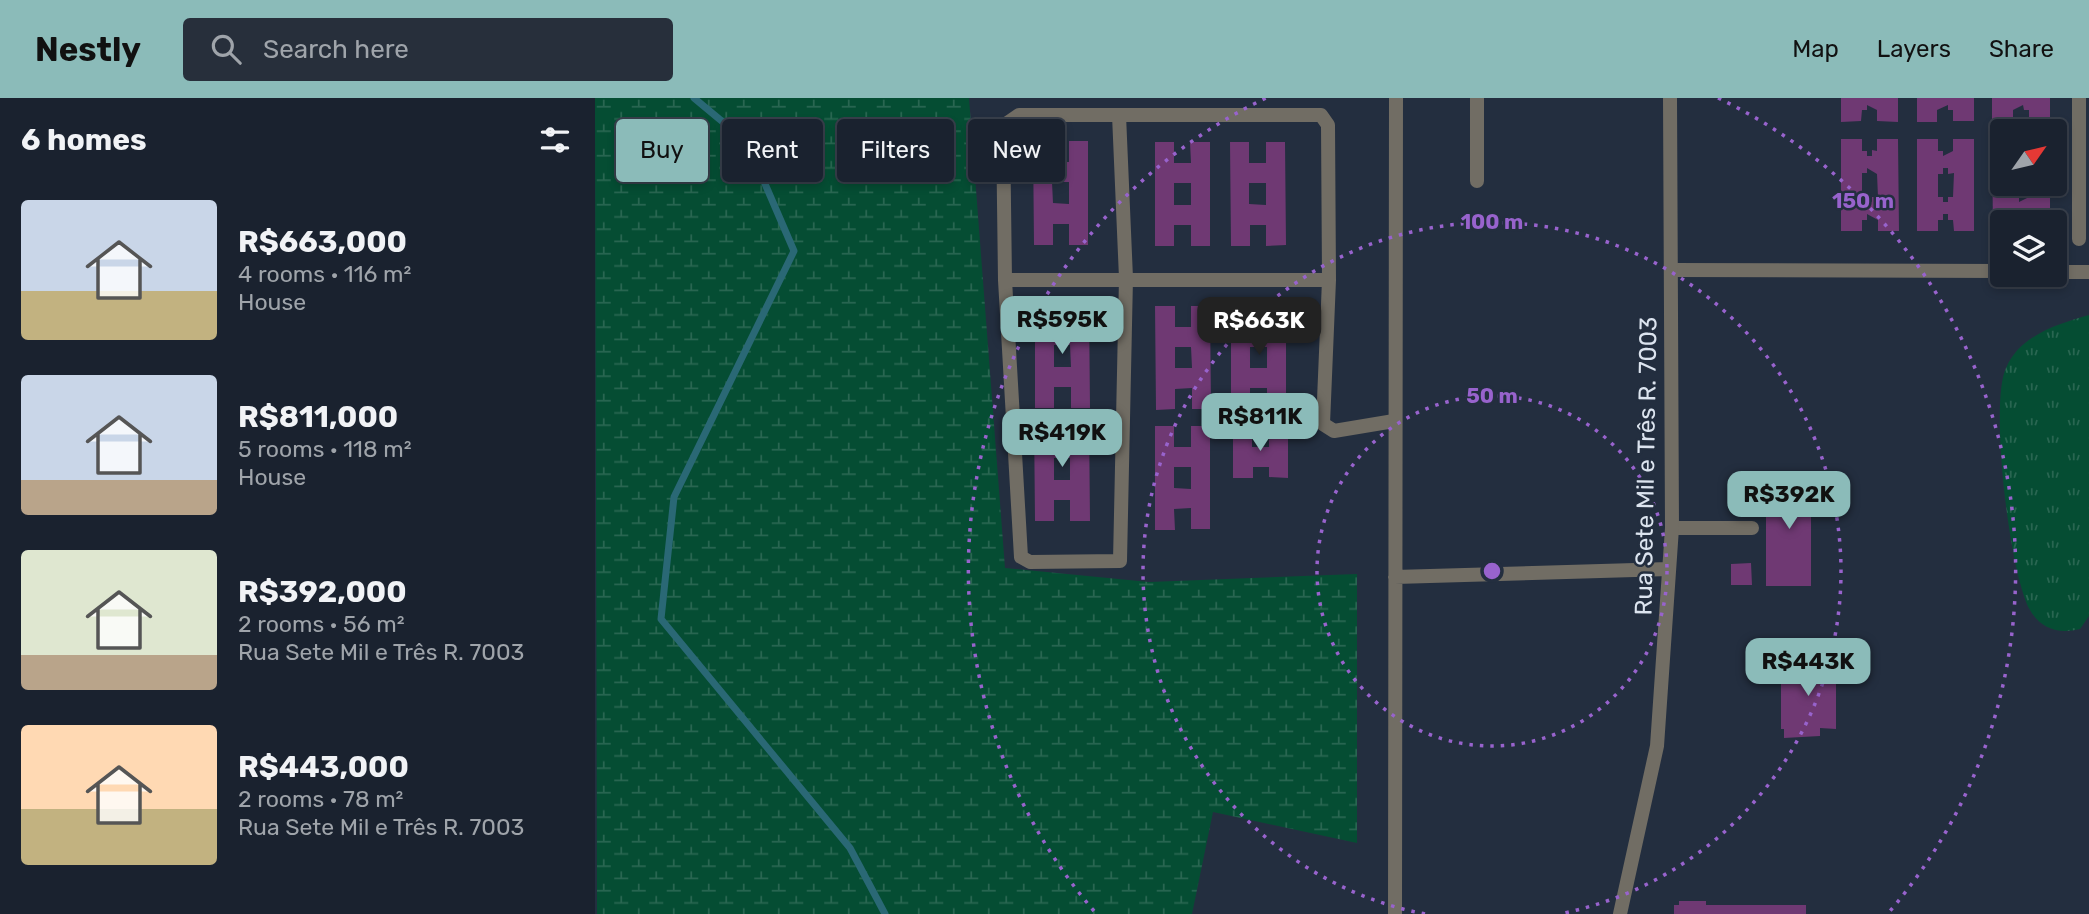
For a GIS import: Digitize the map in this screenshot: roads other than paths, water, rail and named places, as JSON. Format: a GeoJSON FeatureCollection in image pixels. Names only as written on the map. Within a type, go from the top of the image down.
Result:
{"type":"FeatureCollection","features":[{"type":"Feature","properties":{"kind":"street"},"geometry":{"type":"LineString","coordinates":[[1395,98],[1395,914]]}},
{"type":"Feature","properties":{"kind":"street"},"geometry":{"type":"LineString","coordinates":[[1477,98],[1477,181]]}},
{"type":"Feature","properties":{"kind":"street","name":"Rua Sete Mil e Três R. 7003"},"geometry":{"type":"LineString","coordinates":[[1620,914],[1657,746],[1672,528],[1670,98]]}},
{"type":"Feature","properties":{"kind":"street"},"geometry":{"type":"LineString","coordinates":[[2079,98],[2079,239]]}},
{"type":"Feature","properties":{"kind":"street"},"geometry":{"type":"LineString","coordinates":[[1119,115],[1125,278],[1120,561],[1030,562],[1021,557],[1005,280],[1003,126],[1019,115],[1321,114],[1328,125],[1329,279],[1323,424],[1334,431],[1394,421]]}},
{"type":"Feature","properties":{"kind":"street"},"geometry":{"type":"LineString","coordinates":[[1671,270],[1990,271]]}},
{"type":"Feature","properties":{"kind":"street"},"geometry":{"type":"LineString","coordinates":[[2067,272],[2089,272]]}},
{"type":"Feature","properties":{"kind":"street"},"geometry":{"type":"LineString","coordinates":[[1005,280],[1329,279]]}},
{"type":"Feature","properties":{"kind":"street"},"geometry":{"type":"LineString","coordinates":[[1672,528],[1752,528]]}},
{"type":"Feature","properties":{"kind":"street"},"geometry":{"type":"LineString","coordinates":[[1395,577],[1669,569]]}},
{"type":"Feature","properties":{"kind":"waterway"},"geometry":{"type":"LineString","coordinates":[[694,98],[747,142],[794,251],[674,497],[661,619],[850,848],[885,914]]}}]}
